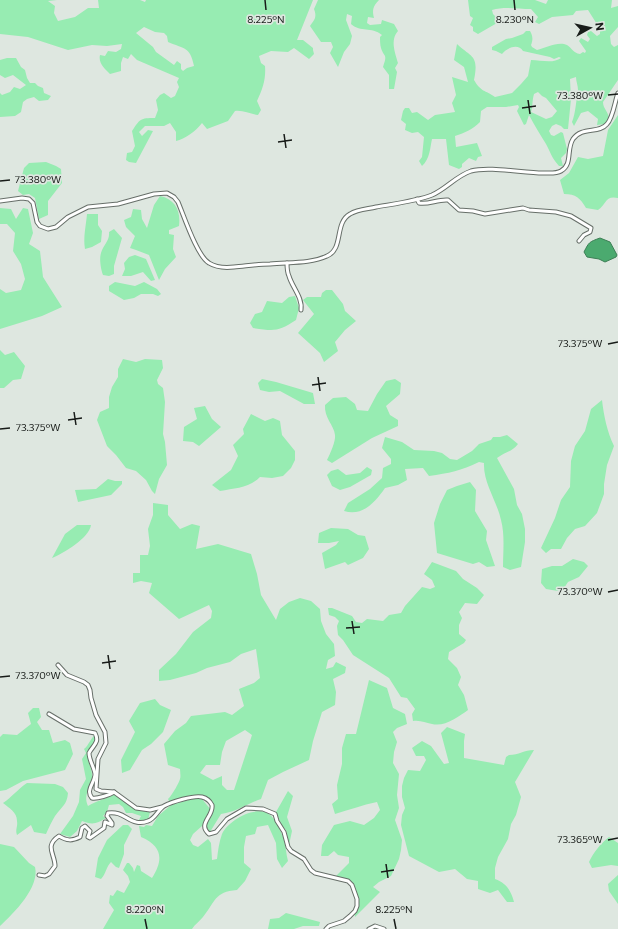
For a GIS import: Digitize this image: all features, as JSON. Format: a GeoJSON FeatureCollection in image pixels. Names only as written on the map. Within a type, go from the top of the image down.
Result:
{"type":"FeatureCollection","features":[{"type":"Feature","properties":{"kind":"street"},"geometry":{"type":"LineString","coordinates":[[0,201],[22,198],[29,199],[33,203],[37,222],[40,226],[56,228],[68,217],[88,208],[118,204],[154,194],[167,193],[174,197],[178,202],[197,247],[208,262],[222,268],[287,263],[316,259],[332,253],[336,248],[341,224],[346,217],[357,211],[433,195],[463,174],[476,170],[486,169],[524,173],[559,172],[566,167],[569,162],[570,143],[574,137],[579,133],[607,125],[618,93]]}},
{"type":"Feature","properties":{"kind":"street"},"geometry":{"type":"LineString","coordinates":[[417,199],[418,203],[425,204],[434,201],[448,200],[459,210],[485,214],[523,208],[560,213],[578,219],[591,228],[590,232],[584,235],[579,241]]}},
{"type":"Feature","properties":{"kind":"street"},"geometry":{"type":"LineString","coordinates":[[287,263],[288,276],[300,301],[301,310]]}},
{"type":"Feature","properties":{"kind":"street"},"geometry":{"type":"LineString","coordinates":[[58,665],[67,675],[84,682],[90,688],[91,700],[96,715],[103,728],[106,739],[105,747],[98,759],[96,789],[101,792],[114,792],[136,808],[150,810],[181,800],[200,796],[212,805],[211,813],[204,827],[206,831],[212,834],[216,832],[227,819],[246,808],[263,809],[275,814],[277,821],[284,832],[286,843],[291,851],[304,859],[311,870],[315,873],[348,881],[352,885],[357,899],[355,911],[344,921],[328,926],[326,929]]}},
{"type":"Feature","properties":{"kind":"street"},"geometry":{"type":"LineString","coordinates":[[49,714],[74,729],[96,733],[97,744],[89,753],[94,774],[89,795],[92,798],[96,798],[110,795],[114,792]]}},
{"type":"Feature","properties":{"kind":"street"},"geometry":{"type":"LineString","coordinates":[[39,875],[45,876],[49,874],[55,866],[51,848],[52,842],[57,837],[59,836],[64,839],[72,840],[76,839],[81,835],[82,828],[84,826],[90,831],[88,838],[90,838],[104,828],[105,822],[112,825],[107,814],[113,812],[125,816],[138,824],[151,821],[163,806]]}},
{"type":"Feature","properties":{"kind":"street"},"geometry":{"type":"LineString","coordinates":[[369,929],[375,926],[384,929]]}},
{"type":"Feature","properties":{"kind":"shaded area"},"geometry":{"type":"Polygon","coordinates":[[[0,0],[57,0],[48,1],[55,6],[54,13],[58,21],[75,17],[88,8],[99,8],[98,0],[140,0],[145,2],[146,0],[313,0],[297,40],[303,40],[313,48],[314,54],[309,59],[294,48],[288,52],[271,51],[259,56],[261,63],[265,66],[265,75],[264,84],[257,101],[261,110],[258,115],[235,111],[228,121],[207,129],[202,123],[190,134],[176,141],[176,132],[170,123],[164,126],[145,126],[139,132],[142,136],[148,130],[153,131],[136,163],[126,160],[127,153],[132,152],[135,146],[132,131],[141,120],[146,118],[155,118],[158,110],[156,100],[160,95],[164,93],[171,98],[175,96],[179,87],[177,82],[179,78],[137,60],[131,54],[128,59],[123,57],[121,71],[110,74],[101,63],[100,55],[105,56],[108,51],[116,52],[121,49],[122,44],[107,46],[92,45],[68,50],[28,37],[0,34],[0,0]],[[144,27],[136,33],[153,47],[156,52],[174,65],[177,61],[181,64],[181,69],[183,71],[194,66],[186,49],[168,42],[167,36],[164,33],[155,32],[144,27]]]}},
{"type":"Feature","properties":{"kind":"shaded area"},"geometry":{"type":"Polygon","coordinates":[[[318,0],[379,0],[375,4],[373,13],[374,18],[368,17],[367,23],[370,25],[381,24],[382,20],[394,24],[398,31],[394,38],[398,63],[395,68],[397,72],[394,89],[389,89],[389,75],[383,67],[385,56],[380,45],[380,37],[382,35],[378,32],[355,27],[351,24],[352,16],[347,14],[346,20],[352,36],[350,44],[344,52],[338,67],[330,53],[333,47],[331,42],[321,42],[310,26],[315,18],[314,9],[318,0]]]}},
{"type":"Feature","properties":{"kind":"shaded area"},"geometry":{"type":"Polygon","coordinates":[[[468,0],[535,0],[546,4],[548,0],[612,0],[611,8],[618,6],[618,27],[610,36],[611,44],[614,47],[618,45],[618,80],[603,102],[609,119],[605,124],[597,125],[598,119],[588,111],[581,113],[574,126],[572,122],[578,88],[576,77],[570,79],[571,99],[568,129],[564,129],[556,124],[552,126],[549,131],[551,135],[554,136],[561,132],[563,133],[567,149],[566,153],[561,158],[563,166],[559,166],[554,160],[529,115],[526,124],[524,125],[517,111],[519,107],[518,105],[506,107],[487,107],[481,111],[480,122],[462,134],[455,136],[456,147],[477,143],[482,156],[478,157],[476,161],[469,158],[459,169],[449,165],[446,139],[432,139],[428,157],[422,166],[419,161],[422,157],[424,137],[418,132],[412,133],[405,130],[406,124],[401,120],[403,111],[405,108],[409,108],[412,113],[417,112],[428,120],[435,115],[455,112],[452,103],[456,95],[452,77],[468,82],[464,67],[454,60],[457,44],[475,61],[476,66],[474,80],[481,89],[495,97],[512,93],[521,84],[528,76],[531,60],[554,61],[561,58],[559,57],[554,59],[523,51],[518,47],[512,47],[502,54],[492,50],[492,47],[506,39],[523,34],[526,31],[530,31],[532,35],[531,45],[537,50],[556,44],[563,44],[580,54],[583,52],[585,53],[586,51],[579,41],[581,38],[588,42],[590,39],[587,35],[588,32],[591,31],[597,36],[600,34],[600,29],[588,10],[576,11],[573,15],[552,17],[539,24],[535,22],[538,17],[531,9],[507,8],[492,10],[496,17],[497,23],[478,34],[473,31],[473,27],[470,25],[473,18],[470,16],[468,0]],[[538,92],[534,94],[531,112],[546,119],[552,117],[557,111],[546,98],[538,92]]]}},
{"type":"Feature","properties":{"kind":"shaded area"},"geometry":{"type":"Polygon","coordinates":[[[16,58],[21,67],[25,70],[30,83],[35,83],[43,88],[44,93],[51,96],[48,100],[39,101],[34,97],[27,99],[23,102],[21,112],[15,116],[0,117],[0,93],[2,95],[10,92],[14,87],[20,89],[26,85],[13,75],[5,78],[0,75],[0,60],[16,58]]]}},
{"type":"Feature","properties":{"kind":"shaded area"},"geometry":{"type":"Polygon","coordinates":[[[618,115],[618,198],[614,197],[608,199],[598,210],[586,208],[577,197],[564,194],[560,180],[569,173],[578,157],[588,159],[603,156],[608,130],[618,115]]]}},
{"type":"Feature","properties":{"kind":"shaded area"},"geometry":{"type":"Polygon","coordinates":[[[46,162],[61,169],[62,183],[48,201],[48,215],[39,219],[35,198],[29,194],[23,195],[18,191],[24,168],[29,163],[46,162]]]}},
{"type":"Feature","properties":{"kind":"shaded area"},"geometry":{"type":"Polygon","coordinates":[[[160,196],[170,200],[176,206],[179,215],[179,226],[169,230],[169,234],[174,235],[173,249],[176,257],[165,269],[159,280],[149,255],[130,248],[135,236],[126,227],[124,220],[131,217],[133,209],[141,210],[142,219],[147,228],[154,205],[160,196]]]}},
{"type":"Feature","properties":{"kind":"shaded area"},"geometry":{"type":"Polygon","coordinates":[[[0,208],[11,209],[16,219],[23,208],[28,209],[33,233],[29,244],[40,251],[43,277],[62,307],[42,316],[0,329],[0,289],[6,293],[21,290],[25,279],[21,264],[13,251],[15,233],[7,224],[0,224],[0,208]]]}},
{"type":"Feature","properties":{"kind":"shaded area"},"geometry":{"type":"Polygon","coordinates":[[[87,214],[98,214],[98,225],[102,231],[101,242],[85,249],[84,236],[87,214]]]}},
{"type":"Feature","properties":{"kind":"shaded area"},"geometry":{"type":"Polygon","coordinates":[[[114,229],[122,238],[114,266],[114,274],[109,276],[103,275],[100,264],[101,253],[108,238],[109,232],[114,229]]]}},
{"type":"Feature","properties":{"kind":"shaded area"},"geometry":{"type":"Polygon","coordinates":[[[600,238],[610,242],[617,255],[616,257],[605,262],[599,259],[587,257],[584,252],[588,244],[600,238]]]}},
{"type":"Feature","properties":{"kind":"shaded area"},"geometry":{"type":"Polygon","coordinates":[[[135,255],[146,259],[155,280],[151,281],[143,272],[131,276],[122,276],[125,269],[124,263],[129,257],[135,255]]]}},
{"type":"Feature","properties":{"kind":"shaded area"},"geometry":{"type":"Polygon","coordinates":[[[115,282],[135,286],[144,282],[157,289],[161,294],[158,296],[153,294],[141,294],[134,298],[124,300],[109,291],[109,286],[115,282]]]}},
{"type":"Feature","properties":{"kind":"shaded area"},"geometry":{"type":"Polygon","coordinates":[[[326,290],[332,290],[343,304],[345,311],[356,321],[345,330],[335,342],[338,351],[324,362],[320,353],[298,333],[314,314],[303,300],[307,297],[321,297],[322,293],[326,290]]]}},
{"type":"Feature","properties":{"kind":"shaded area"},"geometry":{"type":"Polygon","coordinates":[[[295,296],[299,308],[296,320],[285,327],[276,330],[253,328],[250,323],[255,314],[262,312],[267,301],[282,303],[289,297],[295,296]]]}},
{"type":"Feature","properties":{"kind":"shaded area"},"geometry":{"type":"Polygon","coordinates":[[[0,350],[5,355],[14,352],[25,366],[21,379],[13,380],[4,388],[0,388],[0,350]]]}},
{"type":"Feature","properties":{"kind":"shaded area"},"geometry":{"type":"Polygon","coordinates":[[[123,359],[136,362],[145,359],[162,360],[163,368],[157,380],[158,384],[163,388],[165,402],[163,434],[167,465],[159,479],[155,494],[146,480],[136,471],[126,468],[107,446],[97,420],[100,412],[109,408],[109,397],[112,387],[118,377],[118,369],[123,359]]]}},
{"type":"Feature","properties":{"kind":"shaded area"},"geometry":{"type":"Polygon","coordinates":[[[262,379],[313,393],[315,404],[304,404],[280,391],[269,392],[260,390],[258,383],[262,379]]]}},
{"type":"Feature","properties":{"kind":"shaded area"},"geometry":{"type":"Polygon","coordinates":[[[395,379],[401,383],[400,394],[386,406],[390,415],[398,420],[398,426],[372,438],[332,463],[327,460],[334,444],[335,435],[327,418],[325,405],[333,398],[346,397],[355,404],[357,410],[368,411],[386,381],[395,379]]]}},
{"type":"Feature","properties":{"kind":"shaded area"},"geometry":{"type":"Polygon","coordinates":[[[602,400],[606,424],[614,446],[607,465],[604,494],[597,513],[585,526],[575,529],[567,538],[561,549],[551,549],[546,553],[541,548],[555,518],[561,500],[570,487],[571,461],[575,446],[585,431],[591,409],[602,400]]]}},
{"type":"Feature","properties":{"kind":"shaded area"},"geometry":{"type":"Polygon","coordinates":[[[205,406],[212,419],[221,427],[199,446],[193,442],[183,441],[184,427],[197,419],[194,408],[205,406]]]}},
{"type":"Feature","properties":{"kind":"shaded area"},"geometry":{"type":"Polygon","coordinates":[[[251,414],[265,421],[273,418],[280,421],[282,435],[295,451],[295,460],[291,468],[283,476],[272,478],[260,477],[256,481],[246,485],[220,491],[212,485],[231,470],[238,456],[233,445],[244,434],[243,429],[251,414]]]}},
{"type":"Feature","properties":{"kind":"shaded area"},"geometry":{"type":"Polygon","coordinates":[[[507,435],[518,444],[513,449],[497,458],[514,489],[517,505],[522,514],[525,529],[525,542],[521,567],[510,570],[503,567],[502,526],[499,513],[486,478],[484,463],[479,462],[466,468],[429,476],[423,468],[405,469],[407,480],[398,485],[385,488],[368,507],[357,512],[344,511],[348,503],[370,489],[382,478],[383,468],[391,464],[391,459],[382,448],[385,437],[402,442],[414,450],[434,451],[442,453],[450,459],[457,460],[472,451],[479,444],[491,440],[493,437],[507,435]]]}},
{"type":"Feature","properties":{"kind":"shaded area"},"geometry":{"type":"Polygon","coordinates":[[[367,467],[372,470],[371,475],[350,487],[340,490],[332,486],[327,475],[331,471],[338,469],[346,475],[360,473],[367,467]]]}},
{"type":"Feature","properties":{"kind":"shaded area"},"geometry":{"type":"Polygon","coordinates":[[[108,479],[122,481],[122,484],[111,495],[78,502],[75,490],[96,489],[108,479]]]}},
{"type":"Feature","properties":{"kind":"shaded area"},"geometry":{"type":"Polygon","coordinates":[[[470,482],[476,490],[475,511],[487,531],[486,540],[495,566],[487,567],[479,562],[473,564],[437,553],[434,523],[440,504],[447,490],[470,482]]]}},
{"type":"Feature","properties":{"kind":"shaded area"},"geometry":{"type":"Polygon","coordinates":[[[153,503],[168,505],[168,515],[180,529],[192,524],[200,526],[196,549],[218,544],[251,554],[261,595],[276,620],[280,609],[289,602],[300,598],[311,601],[320,609],[321,621],[326,634],[334,644],[335,656],[328,660],[326,669],[333,667],[336,662],[346,667],[345,673],[333,679],[336,692],[335,705],[322,712],[309,760],[268,780],[261,799],[232,812],[221,814],[210,832],[205,825],[213,811],[212,801],[201,795],[170,803],[168,799],[179,781],[180,769],[168,765],[164,744],[175,731],[186,723],[191,716],[225,712],[232,715],[244,706],[239,689],[254,683],[260,678],[256,649],[241,654],[230,662],[170,680],[159,681],[159,670],[176,654],[193,632],[211,618],[212,611],[209,605],[179,619],[149,593],[152,583],[141,581],[133,583],[133,573],[140,573],[140,555],[148,555],[150,546],[148,529],[153,515],[153,503]],[[245,730],[226,741],[222,752],[220,765],[206,765],[200,773],[213,780],[222,776],[222,785],[227,790],[234,790],[252,735],[245,730]]]}},
{"type":"Feature","properties":{"kind":"shaded area"},"geometry":{"type":"Polygon","coordinates":[[[77,525],[91,525],[86,535],[81,540],[63,553],[52,558],[65,534],[77,525]]]}},
{"type":"Feature","properties":{"kind":"shaded area"},"geometry":{"type":"Polygon","coordinates":[[[331,528],[348,529],[358,535],[365,536],[369,549],[363,558],[348,565],[345,562],[325,569],[322,553],[336,545],[339,541],[318,543],[319,533],[331,528]]]}},
{"type":"Feature","properties":{"kind":"shaded area"},"geometry":{"type":"Polygon","coordinates":[[[573,559],[584,562],[588,566],[579,577],[568,582],[564,588],[558,591],[546,589],[541,583],[542,569],[552,566],[562,566],[573,559]]]}},
{"type":"Feature","properties":{"kind":"shaded area"},"geometry":{"type":"Polygon","coordinates":[[[432,562],[456,571],[463,579],[477,588],[484,595],[477,604],[465,603],[459,612],[462,618],[459,625],[459,634],[466,640],[464,643],[449,652],[448,659],[457,668],[461,677],[458,685],[464,695],[468,710],[451,721],[437,725],[421,721],[413,721],[412,714],[415,709],[407,698],[401,697],[389,678],[353,655],[338,635],[337,626],[339,621],[335,617],[329,615],[328,608],[332,608],[352,616],[356,622],[362,623],[367,619],[383,621],[389,615],[401,613],[405,606],[422,587],[430,589],[435,587],[432,580],[424,574],[432,562]]]}},
{"type":"Feature","properties":{"kind":"shaded area"},"geometry":{"type":"Polygon","coordinates":[[[369,680],[387,688],[393,708],[405,714],[407,724],[397,728],[393,732],[397,742],[393,763],[399,774],[397,795],[399,808],[395,820],[402,840],[399,859],[391,876],[373,887],[380,892],[355,917],[357,895],[353,884],[335,877],[349,863],[349,857],[338,855],[334,851],[328,856],[321,856],[322,845],[334,825],[350,821],[364,825],[374,818],[380,810],[377,802],[335,814],[332,804],[338,799],[337,785],[342,764],[342,748],[346,734],[356,734],[369,680]]]}},
{"type":"Feature","properties":{"kind":"shaded area"},"geometry":{"type":"Polygon","coordinates":[[[155,699],[160,705],[171,710],[163,732],[151,744],[142,750],[130,770],[122,773],[121,760],[135,732],[129,721],[140,703],[155,699]]]}},
{"type":"Feature","properties":{"kind":"shaded area"},"geometry":{"type":"Polygon","coordinates":[[[33,708],[39,708],[41,717],[37,722],[42,730],[49,730],[53,743],[65,740],[70,743],[73,754],[65,770],[23,781],[6,790],[0,791],[0,737],[3,734],[17,735],[31,724],[28,713],[33,708]]]}},
{"type":"Feature","properties":{"kind":"shaded area"},"geometry":{"type":"Polygon","coordinates":[[[447,727],[465,734],[464,758],[504,765],[506,757],[509,755],[534,750],[515,782],[521,797],[516,815],[511,824],[508,839],[498,857],[495,868],[495,879],[508,888],[514,902],[507,902],[498,890],[490,893],[478,889],[478,881],[467,879],[455,869],[439,872],[409,856],[401,825],[402,815],[405,808],[402,797],[402,786],[408,770],[420,771],[426,760],[424,756],[416,756],[412,748],[422,741],[431,746],[444,764],[449,763],[441,733],[447,727]]]}},
{"type":"Feature","properties":{"kind":"shaded area"},"geometry":{"type":"Polygon","coordinates":[[[95,735],[96,743],[90,748],[88,753],[92,779],[86,797],[88,806],[115,794],[135,809],[150,812],[148,820],[138,822],[141,816],[126,813],[123,807],[119,804],[109,805],[107,812],[103,816],[106,818],[100,822],[94,823],[82,821],[77,831],[70,837],[60,834],[73,816],[79,802],[80,790],[86,779],[82,759],[86,753],[84,749],[95,735]]]}},
{"type":"Feature","properties":{"kind":"shaded area"},"geometry":{"type":"Polygon","coordinates":[[[27,783],[55,784],[63,787],[68,793],[65,803],[50,824],[46,834],[34,832],[31,825],[17,835],[16,815],[3,803],[27,783]]]}},
{"type":"Feature","properties":{"kind":"shaded area"},"geometry":{"type":"Polygon","coordinates":[[[288,791],[293,796],[287,817],[292,831],[289,845],[286,830],[282,826],[276,812],[288,791]]]}},
{"type":"Feature","properties":{"kind":"shaded area"},"geometry":{"type":"Polygon","coordinates":[[[192,799],[202,799],[211,810],[202,826],[193,834],[190,840],[193,845],[198,847],[208,839],[211,843],[212,860],[217,859],[222,834],[231,823],[245,814],[261,811],[268,813],[278,825],[285,845],[288,861],[282,868],[277,859],[276,843],[268,825],[257,827],[255,834],[246,836],[244,863],[251,869],[245,881],[237,890],[229,891],[216,898],[203,917],[192,929],[103,929],[114,910],[109,903],[110,895],[113,896],[117,890],[124,893],[130,882],[128,876],[123,870],[127,863],[129,863],[133,868],[134,872],[137,865],[140,866],[141,871],[152,878],[156,871],[159,854],[153,845],[141,837],[139,826],[152,826],[158,816],[171,805],[192,799]]]}},
{"type":"Feature","properties":{"kind":"shaded area"},"geometry":{"type":"Polygon","coordinates":[[[123,825],[128,825],[132,829],[124,845],[124,854],[119,868],[111,862],[101,879],[95,877],[98,858],[107,840],[123,825]]]}},
{"type":"Feature","properties":{"kind":"shaded area"},"geometry":{"type":"Polygon","coordinates":[[[609,837],[618,843],[618,866],[611,865],[592,868],[589,862],[591,858],[600,845],[609,837]]]}},
{"type":"Feature","properties":{"kind":"shaded area"},"geometry":{"type":"Polygon","coordinates":[[[0,844],[14,847],[29,863],[35,867],[36,875],[34,883],[25,899],[0,926],[0,844]]]}},
{"type":"Feature","properties":{"kind":"shaded area"},"geometry":{"type":"Polygon","coordinates":[[[618,875],[618,904],[609,891],[608,884],[618,875]]]}},
{"type":"Feature","properties":{"kind":"shaded area"},"geometry":{"type":"Polygon","coordinates":[[[286,913],[320,922],[319,926],[303,926],[294,929],[268,929],[270,919],[279,918],[286,913]]]}}]}
